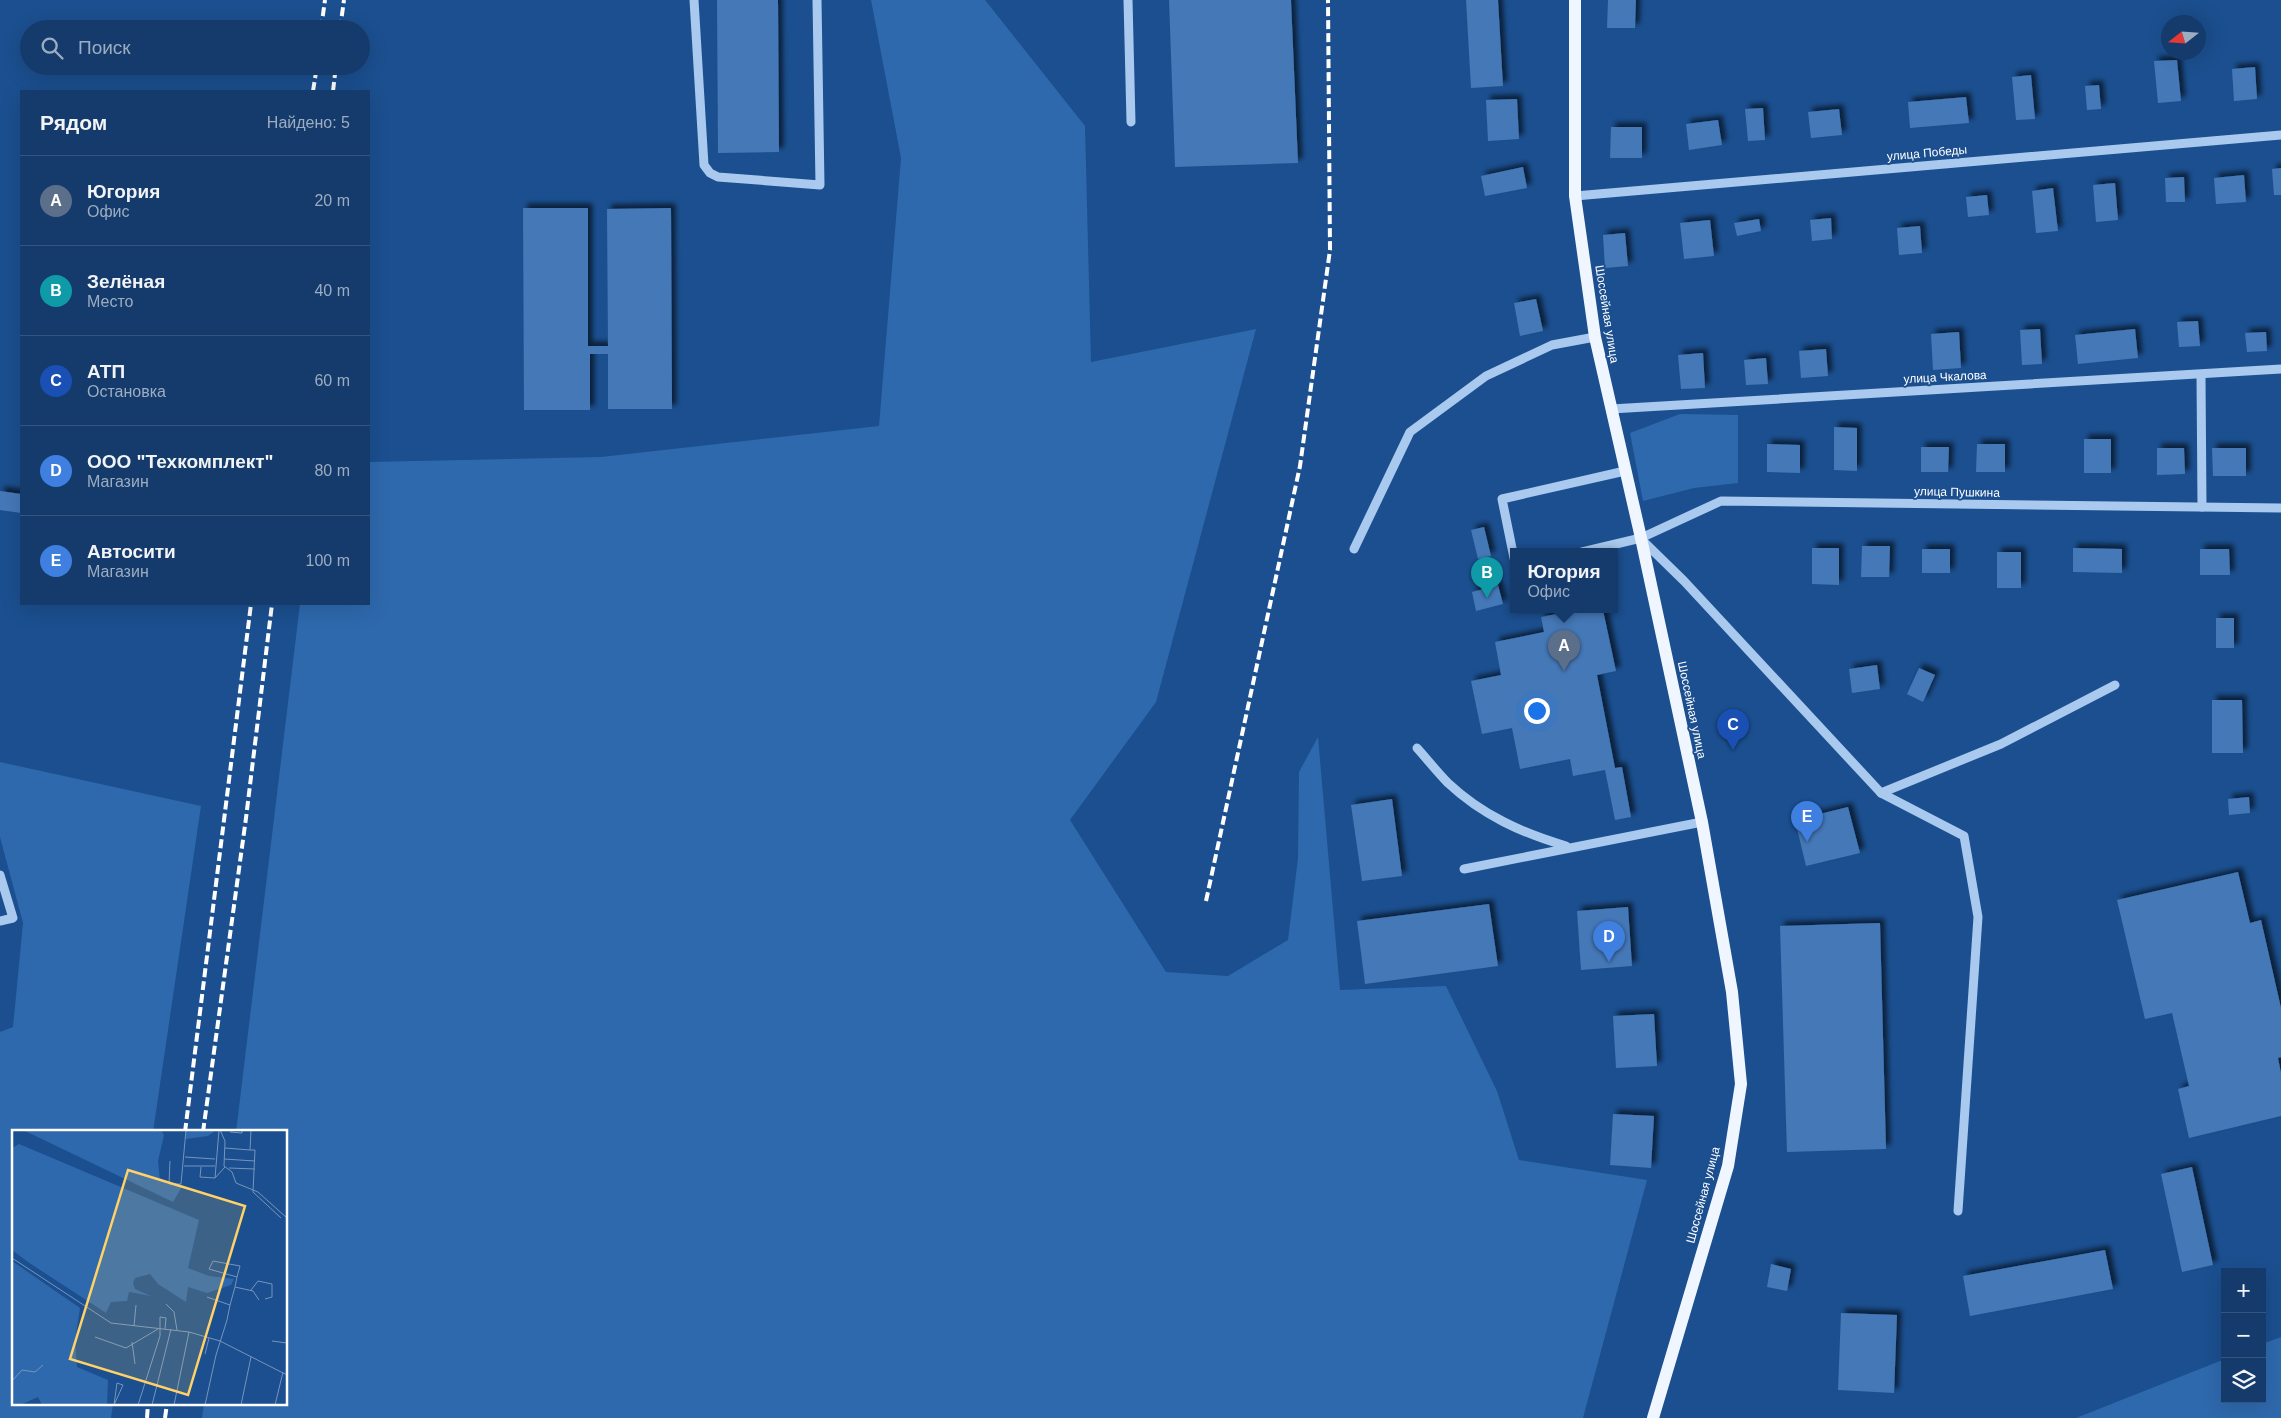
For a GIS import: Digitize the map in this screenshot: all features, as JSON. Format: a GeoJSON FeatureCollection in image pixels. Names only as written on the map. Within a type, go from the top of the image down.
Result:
{"type":"FeatureCollection","features":[{"type":"Feature","properties":{"kind":"main road","name":"Шоссейная улица"},"geometry":{"type":"LineString","coordinates":[[1575,0],[1575,196],[1595,337],[1641,538],[1702,822],[1732,992],[1741,1084],[1728,1166],[1653,1418]]}},
{"type":"Feature","properties":{"kind":"street"},"geometry":{"type":"LineString","coordinates":[[694,0],[704,165],[710,173],[718,177],[820,185],[817,0]]}},
{"type":"Feature","properties":{"kind":"street"},"geometry":{"type":"LineString","coordinates":[[1128,0],[1131,122]]}},
{"type":"Feature","properties":{"kind":"street","name":"улица Победы"},"geometry":{"type":"LineString","coordinates":[[1575,196],[2281,135]]}},
{"type":"Feature","properties":{"kind":"street"},"geometry":{"type":"LineString","coordinates":[[1354,549],[1410,432],[1486,376],[1552,345],[1595,337]]}},
{"type":"Feature","properties":{"kind":"street","name":"улица Чкалова"},"geometry":{"type":"LineString","coordinates":[[1611,409],[2281,369]]}},
{"type":"Feature","properties":{"kind":"street"},"geometry":{"type":"LineString","coordinates":[[2201,375],[2202,507]]}},
{"type":"Feature","properties":{"kind":"street"},"geometry":{"type":"LineString","coordinates":[[1512,548],[1502,499],[1625,471]]}},
{"type":"Feature","properties":{"kind":"street","name":"улица Пушкина"},"geometry":{"type":"LineString","coordinates":[[1599,548],[1641,538],[1720,501],[2281,508]]}},
{"type":"Feature","properties":{"kind":"street"},"geometry":{"type":"LineString","coordinates":[[1641,538],[1684,581],[1881,793],[1964,836],[1978,916],[1958,1211]]}},
{"type":"Feature","properties":{"kind":"street"},"geometry":{"type":"LineString","coordinates":[[1881,793],[2001,744],[2115,685]]}},
{"type":"Feature","properties":{"kind":"street"},"geometry":{"type":"LineString","coordinates":[[1417,748],[1448,783],[1484,812],[1525,833],[1569,847]]}},
{"type":"Feature","properties":{"kind":"street"},"geometry":{"type":"LineString","coordinates":[[1464,869],[1702,822]]}},
{"type":"Feature","properties":{"kind":"street"},"geometry":{"type":"LineString","coordinates":[[0,875],[13,918],[0,921]]}},
{"type":"Feature","properties":{"kind":"shaded area"},"geometry":{"type":"Polygon","coordinates":[[[871,0],[985,0],[1085,126],[1091,362],[1256,329],[1156,702],[1070,820],[1166,972],[1228,976],[1288,940],[1298,858],[1299,772],[1318,737],[1340,990],[1446,986],[1497,1091],[1519,1160],[1647,1180],[1583,1418],[202,1418],[204,1406],[288,1406],[288,1130],[236,1130],[300,605],[370,605],[370,462],[601,457],[879,426],[901,158],[871,0]]]}},
{"type":"Feature","properties":{"kind":"shaded area"},"geometry":{"type":"Polygon","coordinates":[[[1680,414],[1738,415],[1738,483],[1694,488],[1643,501],[1630,433],[1680,414]]]}},
{"type":"Feature","properties":{"kind":"shaded area"},"geometry":{"type":"Polygon","coordinates":[[[0,762],[201,806],[153,1130],[12,1130],[12,1406],[113,1406],[111,1418],[0,1418],[0,1032],[13,1027],[23,923],[0,837],[0,762]]]}},
{"type":"Feature","properties":{"kind":"shaded area"},"geometry":{"type":"Polygon","coordinates":[[[2281,1337],[2281,1418],[2076,1418],[2221,1361],[2221,1403],[2266,1403],[2266,1343],[2281,1337]]]}},
{"type":"Feature","properties":{"kind":"building"},"geometry":{"type":"Polygon","coordinates":[[[717,0],[778,0],[779,152],[718,153],[717,0]]]}},
{"type":"Feature","properties":{"kind":"building"},"geometry":{"type":"Polygon","coordinates":[[[1169,0],[1291,0],[1298,163],[1175,167],[1169,0]]]}},
{"type":"Feature","properties":{"kind":"building"},"geometry":{"type":"Polygon","coordinates":[[[1466,0],[1498,0],[1503,86],[1471,88],[1466,0]]]}},
{"type":"Feature","properties":{"kind":"building"},"geometry":{"type":"Polygon","coordinates":[[[1608,0],[1636,0],[1635,28],[1607,28],[1608,0]]]}},
{"type":"Feature","properties":{"kind":"building"},"geometry":{"type":"Polygon","coordinates":[[[2177,60],[2181,101],[2158,103],[2154,61],[2177,60]]]}},
{"type":"Feature","properties":{"kind":"building"},"geometry":{"type":"Polygon","coordinates":[[[2255,67],[2257,99],[2234,101],[2232,69],[2255,67]]]}},
{"type":"Feature","properties":{"kind":"building"},"geometry":{"type":"Polygon","coordinates":[[[2031,75],[2035,119],[2016,120],[2012,77],[2031,75]]]}},
{"type":"Feature","properties":{"kind":"building"},"geometry":{"type":"Polygon","coordinates":[[[2099,85],[2101,109],[2087,110],[2085,86],[2099,85]]]}},
{"type":"Feature","properties":{"kind":"building"},"geometry":{"type":"Polygon","coordinates":[[[1966,97],[1969,123],[1910,128],[1908,102],[1966,97]]]}},
{"type":"Feature","properties":{"kind":"building"},"geometry":{"type":"Polygon","coordinates":[[[1517,99],[1519,139],[1488,141],[1486,100],[1517,99]]]}},
{"type":"Feature","properties":{"kind":"building"},"geometry":{"type":"Polygon","coordinates":[[[1763,108],[1765,140],[1748,141],[1745,109],[1763,108]]]}},
{"type":"Feature","properties":{"kind":"building"},"geometry":{"type":"Polygon","coordinates":[[[1839,109],[1842,135],[1811,138],[1808,112],[1839,109]]]}},
{"type":"Feature","properties":{"kind":"building"},"geometry":{"type":"Polygon","coordinates":[[[1718,120],[1722,145],[1689,150],[1686,124],[1718,120]]]}},
{"type":"Feature","properties":{"kind":"building"},"geometry":{"type":"Polygon","coordinates":[[[1611,127],[1642,127],[1642,158],[1610,158],[1611,127]]]}},
{"type":"Feature","properties":{"kind":"building"},"geometry":{"type":"Polygon","coordinates":[[[1523,167],[1527,188],[1485,196],[1481,176],[1523,167]]]}},
{"type":"Feature","properties":{"kind":"building"},"geometry":{"type":"Polygon","coordinates":[[[2281,168],[2281,195],[2274,195],[2272,169],[2281,168]]]}},
{"type":"Feature","properties":{"kind":"building"},"geometry":{"type":"Polygon","coordinates":[[[2244,175],[2246,202],[2216,204],[2214,178],[2244,175]]]}},
{"type":"Feature","properties":{"kind":"building"},"geometry":{"type":"Polygon","coordinates":[[[2184,177],[2185,202],[2166,202],[2165,178],[2184,177]]]}},
{"type":"Feature","properties":{"kind":"building"},"geometry":{"type":"Polygon","coordinates":[[[2115,183],[2118,220],[2096,222],[2093,185],[2115,183]]]}},
{"type":"Feature","properties":{"kind":"building"},"geometry":{"type":"Polygon","coordinates":[[[2053,188],[2058,231],[2036,233],[2032,191],[2053,188]]]}},
{"type":"Feature","properties":{"kind":"building"},"geometry":{"type":"Polygon","coordinates":[[[1987,195],[1989,215],[1968,217],[1966,197],[1987,195]]]}},
{"type":"Feature","properties":{"kind":"building"},"geometry":{"type":"Polygon","coordinates":[[[523,208],[588,208],[588,346],[608,346],[607,209],[671,208],[672,409],[608,409],[608,354],[590,354],[590,410],[524,410],[523,208]]]}},
{"type":"Feature","properties":{"kind":"building"},"geometry":{"type":"Polygon","coordinates":[[[1831,218],[1832,239],[1812,241],[1810,220],[1831,218]]]}},
{"type":"Feature","properties":{"kind":"building"},"geometry":{"type":"Polygon","coordinates":[[[1759,219],[1761,231],[1737,236],[1734,223],[1759,219]]]}},
{"type":"Feature","properties":{"kind":"building"},"geometry":{"type":"Polygon","coordinates":[[[1710,220],[1714,256],[1684,259],[1680,223],[1710,220]]]}},
{"type":"Feature","properties":{"kind":"building"},"geometry":{"type":"Polygon","coordinates":[[[1920,226],[1922,253],[1899,255],[1897,228],[1920,226]]]}},
{"type":"Feature","properties":{"kind":"building"},"geometry":{"type":"Polygon","coordinates":[[[1625,233],[1628,266],[1605,268],[1603,235],[1625,233]]]}},
{"type":"Feature","properties":{"kind":"building"},"geometry":{"type":"Polygon","coordinates":[[[1536,299],[1543,331],[1520,336],[1514,303],[1536,299]]]}},
{"type":"Feature","properties":{"kind":"building"},"geometry":{"type":"Polygon","coordinates":[[[2198,321],[2200,346],[2179,347],[2177,322],[2198,321]]]}},
{"type":"Feature","properties":{"kind":"building"},"geometry":{"type":"Polygon","coordinates":[[[2040,329],[2042,364],[2022,365],[2020,330],[2040,329]]]}},
{"type":"Feature","properties":{"kind":"building"},"geometry":{"type":"Polygon","coordinates":[[[2135,329],[2138,358],[2078,364],[2075,335],[2135,329]]]}},
{"type":"Feature","properties":{"kind":"building"},"geometry":{"type":"Polygon","coordinates":[[[1959,332],[1961,368],[1933,370],[1931,334],[1959,332]]]}},
{"type":"Feature","properties":{"kind":"building"},"geometry":{"type":"Polygon","coordinates":[[[2266,332],[2267,351],[2247,352],[2245,333],[2266,332]]]}},
{"type":"Feature","properties":{"kind":"building"},"geometry":{"type":"Polygon","coordinates":[[[1826,349],[1828,376],[1801,378],[1799,351],[1826,349]]]}},
{"type":"Feature","properties":{"kind":"building"},"geometry":{"type":"Polygon","coordinates":[[[1703,353],[1705,388],[1681,389],[1678,355],[1703,353]]]}},
{"type":"Feature","properties":{"kind":"building"},"geometry":{"type":"Polygon","coordinates":[[[1766,358],[1768,384],[1746,385],[1744,360],[1766,358]]]}},
{"type":"Feature","properties":{"kind":"building"},"geometry":{"type":"Polygon","coordinates":[[[1834,427],[1857,428],[1857,471],[1834,470],[1834,427]]]}},
{"type":"Feature","properties":{"kind":"building"},"geometry":{"type":"Polygon","coordinates":[[[2084,439],[2111,439],[2111,473],[2084,473],[2084,439]]]}},
{"type":"Feature","properties":{"kind":"building"},"geometry":{"type":"Polygon","coordinates":[[[1767,444],[1800,445],[1800,473],[1767,472],[1767,444]]]}},
{"type":"Feature","properties":{"kind":"building"},"geometry":{"type":"Polygon","coordinates":[[[1977,444],[2005,444],[2005,472],[1976,472],[1977,444]]]}},
{"type":"Feature","properties":{"kind":"building"},"geometry":{"type":"Polygon","coordinates":[[[1921,447],[1949,447],[1948,472],[1921,472],[1921,447]]]}},
{"type":"Feature","properties":{"kind":"building"},"geometry":{"type":"Polygon","coordinates":[[[2157,448],[2184,448],[2185,474],[2157,475],[2157,448]]]}},
{"type":"Feature","properties":{"kind":"building"},"geometry":{"type":"Polygon","coordinates":[[[2212,448],[2246,448],[2246,476],[2213,476],[2212,448]]]}},
{"type":"Feature","properties":{"kind":"building"},"geometry":{"type":"Polygon","coordinates":[[[0,491],[20,494],[20,513],[0,510],[0,491]]]}},
{"type":"Feature","properties":{"kind":"building"},"geometry":{"type":"Polygon","coordinates":[[[1484,527],[1491,556],[1478,559],[1471,530],[1484,527]]]}},
{"type":"Feature","properties":{"kind":"building"},"geometry":{"type":"Polygon","coordinates":[[[1862,546],[1890,546],[1889,577],[1861,577],[1862,546]]]}},
{"type":"Feature","properties":{"kind":"building"},"geometry":{"type":"Polygon","coordinates":[[[1812,548],[1839,548],[1839,585],[1812,584],[1812,548]]]}},
{"type":"Feature","properties":{"kind":"building"},"geometry":{"type":"Polygon","coordinates":[[[2073,548],[2122,549],[2122,573],[2073,572],[2073,548]]]}},
{"type":"Feature","properties":{"kind":"building"},"geometry":{"type":"Polygon","coordinates":[[[1922,549],[1950,549],[1950,573],[1922,573],[1922,549]]]}},
{"type":"Feature","properties":{"kind":"building"},"geometry":{"type":"Polygon","coordinates":[[[2200,549],[2229,549],[2230,575],[2200,575],[2200,549]]]}},
{"type":"Feature","properties":{"kind":"building"},"geometry":{"type":"Polygon","coordinates":[[[1997,552],[2021,552],[2021,588],[1997,588],[1997,552]]]}},
{"type":"Feature","properties":{"kind":"building"},"geometry":{"type":"Polygon","coordinates":[[[1498,585],[1503,604],[1476,611],[1472,592],[1498,585]]]}},
{"type":"Feature","properties":{"kind":"building"},"geometry":{"type":"Polygon","coordinates":[[[1561,613],[1604,613],[1616,671],[1597,675],[1615,768],[1622,767],[1631,817],[1615,820],[1605,770],[1573,776],[1570,759],[1520,769],[1512,728],[1482,734],[1471,681],[1501,675],[1495,642],[1544,632],[1541,617],[1561,613]]]}},
{"type":"Feature","properties":{"kind":"building"},"geometry":{"type":"Polygon","coordinates":[[[2216,618],[2234,618],[2234,648],[2216,648],[2216,618]]]}},
{"type":"Feature","properties":{"kind":"building"},"geometry":{"type":"Polygon","coordinates":[[[1877,665],[1880,689],[1852,693],[1849,669],[1877,665]]]}},
{"type":"Feature","properties":{"kind":"building"},"geometry":{"type":"Polygon","coordinates":[[[1919,668],[1935,675],[1923,702],[1907,694],[1919,668]]]}},
{"type":"Feature","properties":{"kind":"building"},"geometry":{"type":"Polygon","coordinates":[[[2212,700],[2242,700],[2243,753],[2212,753],[2212,700]]]}},
{"type":"Feature","properties":{"kind":"building"},"geometry":{"type":"Polygon","coordinates":[[[2249,797],[2250,813],[2229,815],[2228,799],[2249,797]]]}},
{"type":"Feature","properties":{"kind":"building"},"geometry":{"type":"Polygon","coordinates":[[[1392,799],[1402,876],[1362,881],[1351,805],[1392,799]]]}},
{"type":"Feature","properties":{"kind":"building"},"geometry":{"type":"Polygon","coordinates":[[[1848,807],[1860,853],[1806,866],[1795,820],[1848,807]]]}},
{"type":"Feature","properties":{"kind":"building"},"geometry":{"type":"Polygon","coordinates":[[[2238,872],[2250,923],[2261,920],[2281,1008],[2281,1057],[2278,1058],[2281,1073],[2281,1116],[2189,1138],[2178,1089],[2189,1086],[2172,1013],[2145,1019],[2117,900],[2238,872]]]}},
{"type":"Feature","properties":{"kind":"building"},"geometry":{"type":"Polygon","coordinates":[[[1489,904],[1498,966],[1365,984],[1357,921],[1489,904]]]}},
{"type":"Feature","properties":{"kind":"building"},"geometry":{"type":"Polygon","coordinates":[[[1628,907],[1632,966],[1581,970],[1577,911],[1628,907]]]}},
{"type":"Feature","properties":{"kind":"building"},"geometry":{"type":"Polygon","coordinates":[[[1880,923],[1886,1149],[1787,1152],[1780,926],[1880,923]]]}},
{"type":"Feature","properties":{"kind":"building"},"geometry":{"type":"Polygon","coordinates":[[[1654,1014],[1657,1066],[1616,1068],[1613,1016],[1654,1014]]]}},
{"type":"Feature","properties":{"kind":"building"},"geometry":{"type":"Polygon","coordinates":[[[1613,1114],[1654,1116],[1651,1168],[1610,1165],[1613,1114]]]}},
{"type":"Feature","properties":{"kind":"building"},"geometry":{"type":"Polygon","coordinates":[[[2192,1167],[2213,1265],[2182,1272],[2161,1174],[2192,1167]]]}},
{"type":"Feature","properties":{"kind":"building"},"geometry":{"type":"Polygon","coordinates":[[[2105,1250],[2113,1289],[1970,1316],[1963,1276],[2105,1250]]]}},
{"type":"Feature","properties":{"kind":"building"},"geometry":{"type":"Polygon","coordinates":[[[1771,1264],[1791,1269],[1787,1291],[1767,1287],[1771,1264]]]}},
{"type":"Feature","properties":{"kind":"building"},"geometry":{"type":"Polygon","coordinates":[[[1841,1313],[1897,1315],[1894,1393],[1838,1390],[1841,1313]]]}},
{"type":"Feature","properties":{"kind":"railway"},"geometry":{"type":"LineString","coordinates":[[322,20],[325,0]]}},
{"type":"Feature","properties":{"kind":"railway"},"geometry":{"type":"LineString","coordinates":[[341,20],[344,0]]}},
{"type":"Feature","properties":{"kind":"railway"},"geometry":{"type":"LineString","coordinates":[[1206,901],[1300,466],[1330,250],[1328,0]]}},
{"type":"Feature","properties":{"kind":"railway"},"geometry":{"type":"LineString","coordinates":[[313,90],[316,75]]}},
{"type":"Feature","properties":{"kind":"railway"},"geometry":{"type":"LineString","coordinates":[[333,90],[335,75]]}},
{"type":"Feature","properties":{"kind":"railway"},"geometry":{"type":"LineString","coordinates":[[185,1130],[251,605]]}},
{"type":"Feature","properties":{"kind":"railway"},"geometry":{"type":"LineString","coordinates":[[203,1130],[246,818],[272,605]]}},
{"type":"Feature","properties":{"kind":"railway"},"geometry":{"type":"LineString","coordinates":[[147,1418],[148,1406]]}},
{"type":"Feature","properties":{"kind":"railway"},"geometry":{"type":"LineString","coordinates":[[165,1418],[167,1406]]}},
{"type":"Feature","properties":{"kind":"place","name":"Зелёная"},"geometry":{"type":"Point","coordinates":[1487,598]}},
{"type":"Feature","properties":{"kind":"place","name":"Югория"},"geometry":{"type":"Point","coordinates":[1564,671]}},
{"type":"Feature","properties":{"kind":"place","name":"АТП"},"geometry":{"type":"Point","coordinates":[1733,750]}},
{"type":"Feature","properties":{"kind":"place","name":"Автосити"},"geometry":{"type":"Point","coordinates":[1807,842]}},
{"type":"Feature","properties":{"kind":"place","name":"ООО \"Техкомплект\""},"geometry":{"type":"Point","coordinates":[1609,962]}}]}
